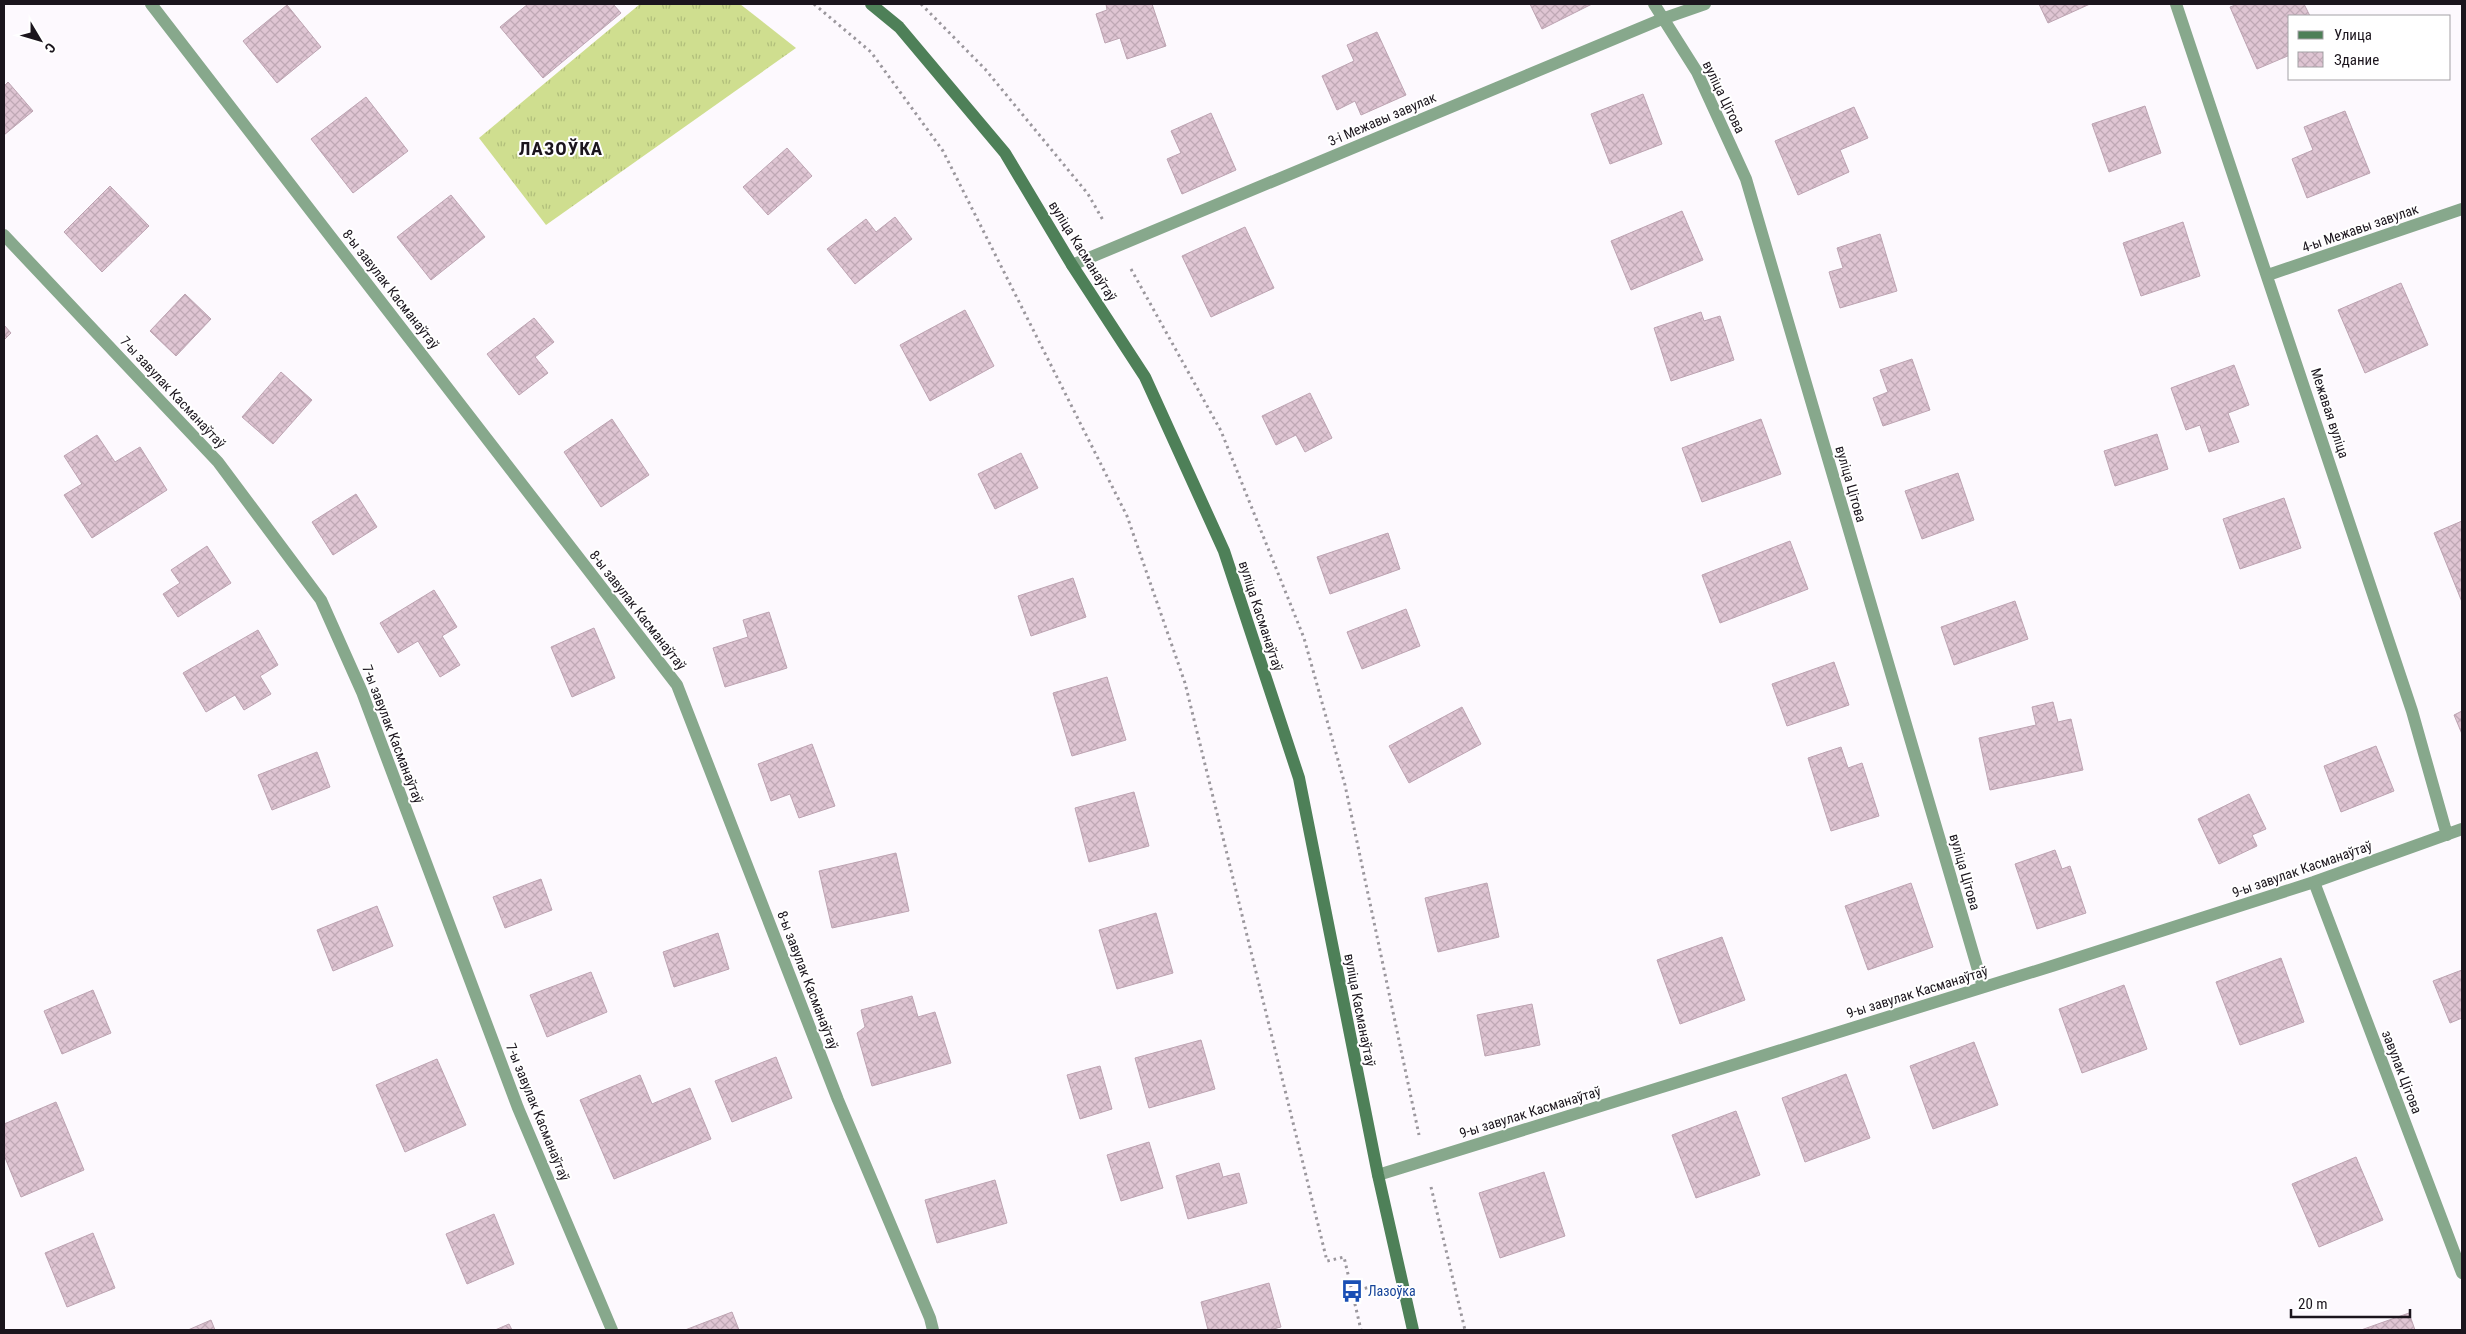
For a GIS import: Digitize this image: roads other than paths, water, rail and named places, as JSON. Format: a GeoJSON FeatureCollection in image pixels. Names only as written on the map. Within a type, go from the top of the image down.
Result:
{"type":"FeatureCollection","features":[{"type":"Feature","properties":{"kind":"main road","name":"вуліца Касманаўтаў"},"geometry":{"type":"LineString","coordinates":[[871,4],[899,27],[1005,153],[1072,265],[1145,377],[1224,550],[1299,778],[1378,1175],[1413,1330]]}},
{"type":"Feature","properties":{"kind":"street","name":"8-ы завулак Касманаўтаў"},"geometry":{"type":"LineString","coordinates":[[151,4],[677,685],[838,1100],[926,1309],[933,1330]]}},
{"type":"Feature","properties":{"kind":"street","name":"вуліца Цітова"},"geometry":{"type":"LineString","coordinates":[[1654,4],[1697,72],[1746,178],[1983,987]]}},
{"type":"Feature","properties":{"kind":"street","name":"3-і Межавы завулак"},"geometry":{"type":"LineString","coordinates":[[1072,265],[1662,19],[1705,4]]}},
{"type":"Feature","properties":{"kind":"street","name":"Межавая вуліца"},"geometry":{"type":"LineString","coordinates":[[2176,4],[2268,275],[2412,712],[2447,835]]}},
{"type":"Feature","properties":{"kind":"street","name":"4-ы Межавы завулак"},"geometry":{"type":"LineString","coordinates":[[2268,275],[2462,209]]}},
{"type":"Feature","properties":{"kind":"street","name":"7-ы завулак Касманаўтаў"},"geometry":{"type":"LineString","coordinates":[[4,235],[218,462],[321,600],[362,692],[518,1108],[612,1330]]}},
{"type":"Feature","properties":{"kind":"street","name":"9-ы завулак Касманаўтаў"},"geometry":{"type":"LineString","coordinates":[[1378,1175],[2314,882],[2462,829]]}},
{"type":"Feature","properties":{"kind":"street","name":"завулак Цітова"},"geometry":{"type":"LineString","coordinates":[[2314,882],[2462,1273]]}},
{"type":"Feature","properties":{"kind":"place","name":"Лазоўка"},"geometry":{"type":"Point","coordinates":[1352,1291]}},
{"type":"Feature","properties":{"kind":"district","name":"ЛАЗОЎКА"},"geometry":{"type":"Point","coordinates":[561,148]}}]}
